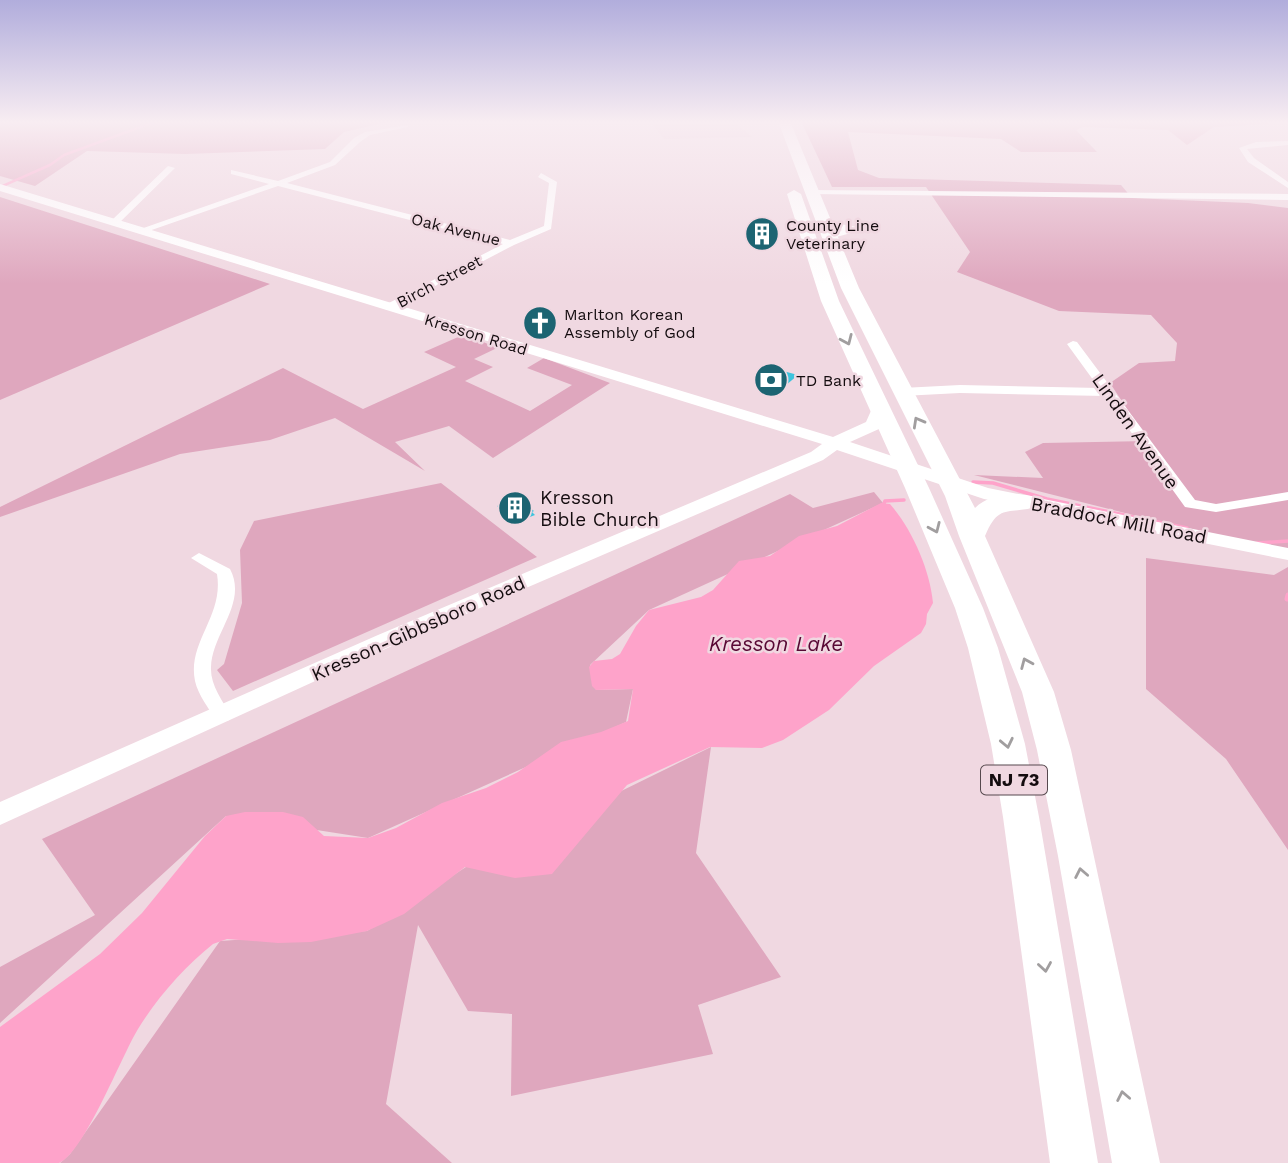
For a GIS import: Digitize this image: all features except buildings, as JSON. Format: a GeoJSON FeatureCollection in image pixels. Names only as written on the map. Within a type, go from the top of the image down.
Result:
{"type":"FeatureCollection","features":[{"type":"Feature","properties":{"kind":"highway","name":"NJ 73"},"geometry":{"type":"LineString","coordinates":[[798,175],[826,230],[850,288],[951,482],[1038,692],[1054,750],[1136,1163]]}},
{"type":"Feature","properties":{"kind":"highway","name":"NJ 73"},"geometry":{"type":"LineString","coordinates":[[800,175],[830,302],[969,608],[995,691],[1021,817],[1074,1163]]}},
{"type":"Feature","properties":{"kind":"highway"},"geometry":{"type":"LineString","coordinates":[[972,536],[981,514],[989,508],[1002,503],[1027,502]]}},
{"type":"Feature","properties":{"kind":"main road","name":"Kresson Road"},"geometry":{"type":"LineString","coordinates":[[4,188],[836,442],[951,482]]}},
{"type":"Feature","properties":{"kind":"main road","name":"Kresson-Gibbsboro Road"},"geometry":{"type":"LineString","coordinates":[[0,814],[375,645],[817,456],[836,442],[873,425],[880,408]]}},
{"type":"Feature","properties":{"kind":"main road","name":"Braddock Mill Road"},"geometry":{"type":"LineString","coordinates":[[951,482],[984,493],[1288,554]]}},
{"type":"Feature","properties":{"kind":"street"},"geometry":{"type":"LineString","coordinates":[[114,223],[163,175]]}},
{"type":"Feature","properties":{"kind":"street","name":"Oak Avenue"},"geometry":{"type":"LineString","coordinates":[[247,175],[512,243]]}},
{"type":"Feature","properties":{"kind":"street"},"geometry":{"type":"LineString","coordinates":[[140,231],[299,175]]}},
{"type":"Feature","properties":{"kind":"street","name":"Birch Street"},"geometry":{"type":"LineString","coordinates":[[389,307],[550,225],[554,182],[543,175]]}},
{"type":"Feature","properties":{"kind":"street"},"geometry":{"type":"LineString","coordinates":[[1273,175],[1288,186]]}},
{"type":"Feature","properties":{"kind":"street"},"geometry":{"type":"LineString","coordinates":[[803,185],[867,192],[1288,197]]}},
{"type":"Feature","properties":{"kind":"street","name":"Linden Avenue"},"geometry":{"type":"LineString","coordinates":[[1073,344],[1190,504],[1216,508],[1274,501],[1288,496]]}},
{"type":"Feature","properties":{"kind":"street"},"geometry":{"type":"LineString","coordinates":[[902,392],[960,389],[1109,391]]}},
{"type":"Feature","properties":{"kind":"street"},"geometry":{"type":"LineString","coordinates":[[199,558],[224,572],[229,585],[227,603],[206,648],[202,666],[204,682],[222,716]]}},
{"type":"Feature","properties":{"kind":"shaded area"},"geometry":{"type":"Polygon","coordinates":[[[0,175],[51,175],[35,186],[0,175]]]}},
{"type":"Feature","properties":{"kind":"shaded area"},"geometry":{"type":"Polygon","coordinates":[[[826,175],[1121,185],[1132,198],[1248,203],[1288,208],[1288,554],[974,475],[1043,478],[1025,452],[1043,443],[1148,441],[1110,383],[1139,363],[1175,361],[1177,343],[1151,315],[1059,311],[957,272],[970,252],[926,187],[832,187],[826,175]]]}},
{"type":"Feature","properties":{"kind":"shaded area"},"geometry":{"type":"Polygon","coordinates":[[[0,197],[270,284],[0,400],[0,197]]]}},
{"type":"Feature","properties":{"kind":"shaded area"},"geometry":{"type":"Polygon","coordinates":[[[465,334],[497,348],[474,359],[493,367],[465,381],[530,411],[572,385],[527,368],[544,358],[610,383],[493,458],[449,426],[395,442],[425,471],[335,418],[270,440],[180,454],[0,517],[0,507],[283,368],[363,409],[456,367],[424,352],[465,334]]]}},
{"type":"Feature","properties":{"kind":"shaded area"},"geometry":{"type":"Polygon","coordinates":[[[441,483],[537,557],[233,691],[217,670],[224,664],[242,603],[240,550],[254,521],[441,483]]]}},
{"type":"Feature","properties":{"kind":"shaded area"},"geometry":{"type":"Polygon","coordinates":[[[874,492],[883,503],[649,610],[590,665],[596,690],[633,689],[626,722],[368,838],[226,816],[0,1023],[0,967],[95,915],[42,839],[790,494],[813,508],[874,492]]]}},
{"type":"Feature","properties":{"kind":"shaded area"},"geometry":{"type":"Polygon","coordinates":[[[1146,558],[1274,575],[1288,567],[1288,850],[1226,759],[1146,689],[1146,558]]]}},
{"type":"Feature","properties":{"kind":"shaded area"},"geometry":{"type":"Polygon","coordinates":[[[711,747],[696,853],[781,977],[698,1005],[713,1054],[511,1096],[512,1014],[468,1011],[418,925],[386,1104],[452,1163],[60,1163],[70,1154],[220,941],[367,931],[466,867],[711,747]]]}},
{"type":"Feature","properties":{"kind":"water","name":"Kresson Lake"},"geometry":{"type":"Polygon","coordinates":[[[881,503],[890,504],[912,538],[924,564],[933,603],[921,633],[874,666],[829,710],[783,740],[762,748],[710,747],[627,785],[552,874],[515,878],[465,867],[404,914],[367,931],[311,942],[278,943],[227,939],[213,944],[182,972],[146,1017],[91,1123],[69,1155],[59,1163],[0,1163],[0,1027],[100,954],[142,913],[205,836],[226,816],[245,812],[283,812],[303,817],[324,836],[368,838],[396,828],[442,803],[486,788],[518,772],[561,742],[601,732],[628,721],[633,689],[596,690],[592,686],[589,667],[594,661],[612,659],[620,654],[649,610],[701,597],[713,590],[739,561],[770,556],[799,536],[837,526],[881,503]]]}},
{"type":"Feature","properties":{"kind":"waterway"},"geometry":{"type":"LineString","coordinates":[[0,187],[27,175]]}},
{"type":"Feature","properties":{"kind":"waterway"},"geometry":{"type":"LineString","coordinates":[[973,482],[993,483],[1047,499],[1187,528]]}},
{"type":"Feature","properties":{"kind":"waterway"},"geometry":{"type":"LineString","coordinates":[[883,506],[885,501],[904,500]]}},
{"type":"Feature","properties":{"kind":"waterway"},"geometry":{"type":"LineString","coordinates":[[1257,543],[1288,541]]}},
{"type":"Feature","properties":{"kind":"waterway"},"geometry":{"type":"LineString","coordinates":[[1287,599],[1288,595]]}},
{"type":"Feature","properties":{"kind":"place","name":"County Line Veterinary"},"geometry":{"type":"Point","coordinates":[762,234]}},
{"type":"Feature","properties":{"kind":"place","name":"Marlton Korean Assembly of God"},"geometry":{"type":"Point","coordinates":[540,323]}},
{"type":"Feature","properties":{"kind":"place","name":"TD Bank"},"geometry":{"type":"Point","coordinates":[771,380]}},
{"type":"Feature","properties":{"kind":"place","name":"Kresson Bible Church"},"geometry":{"type":"Point","coordinates":[515,508]}}]}
